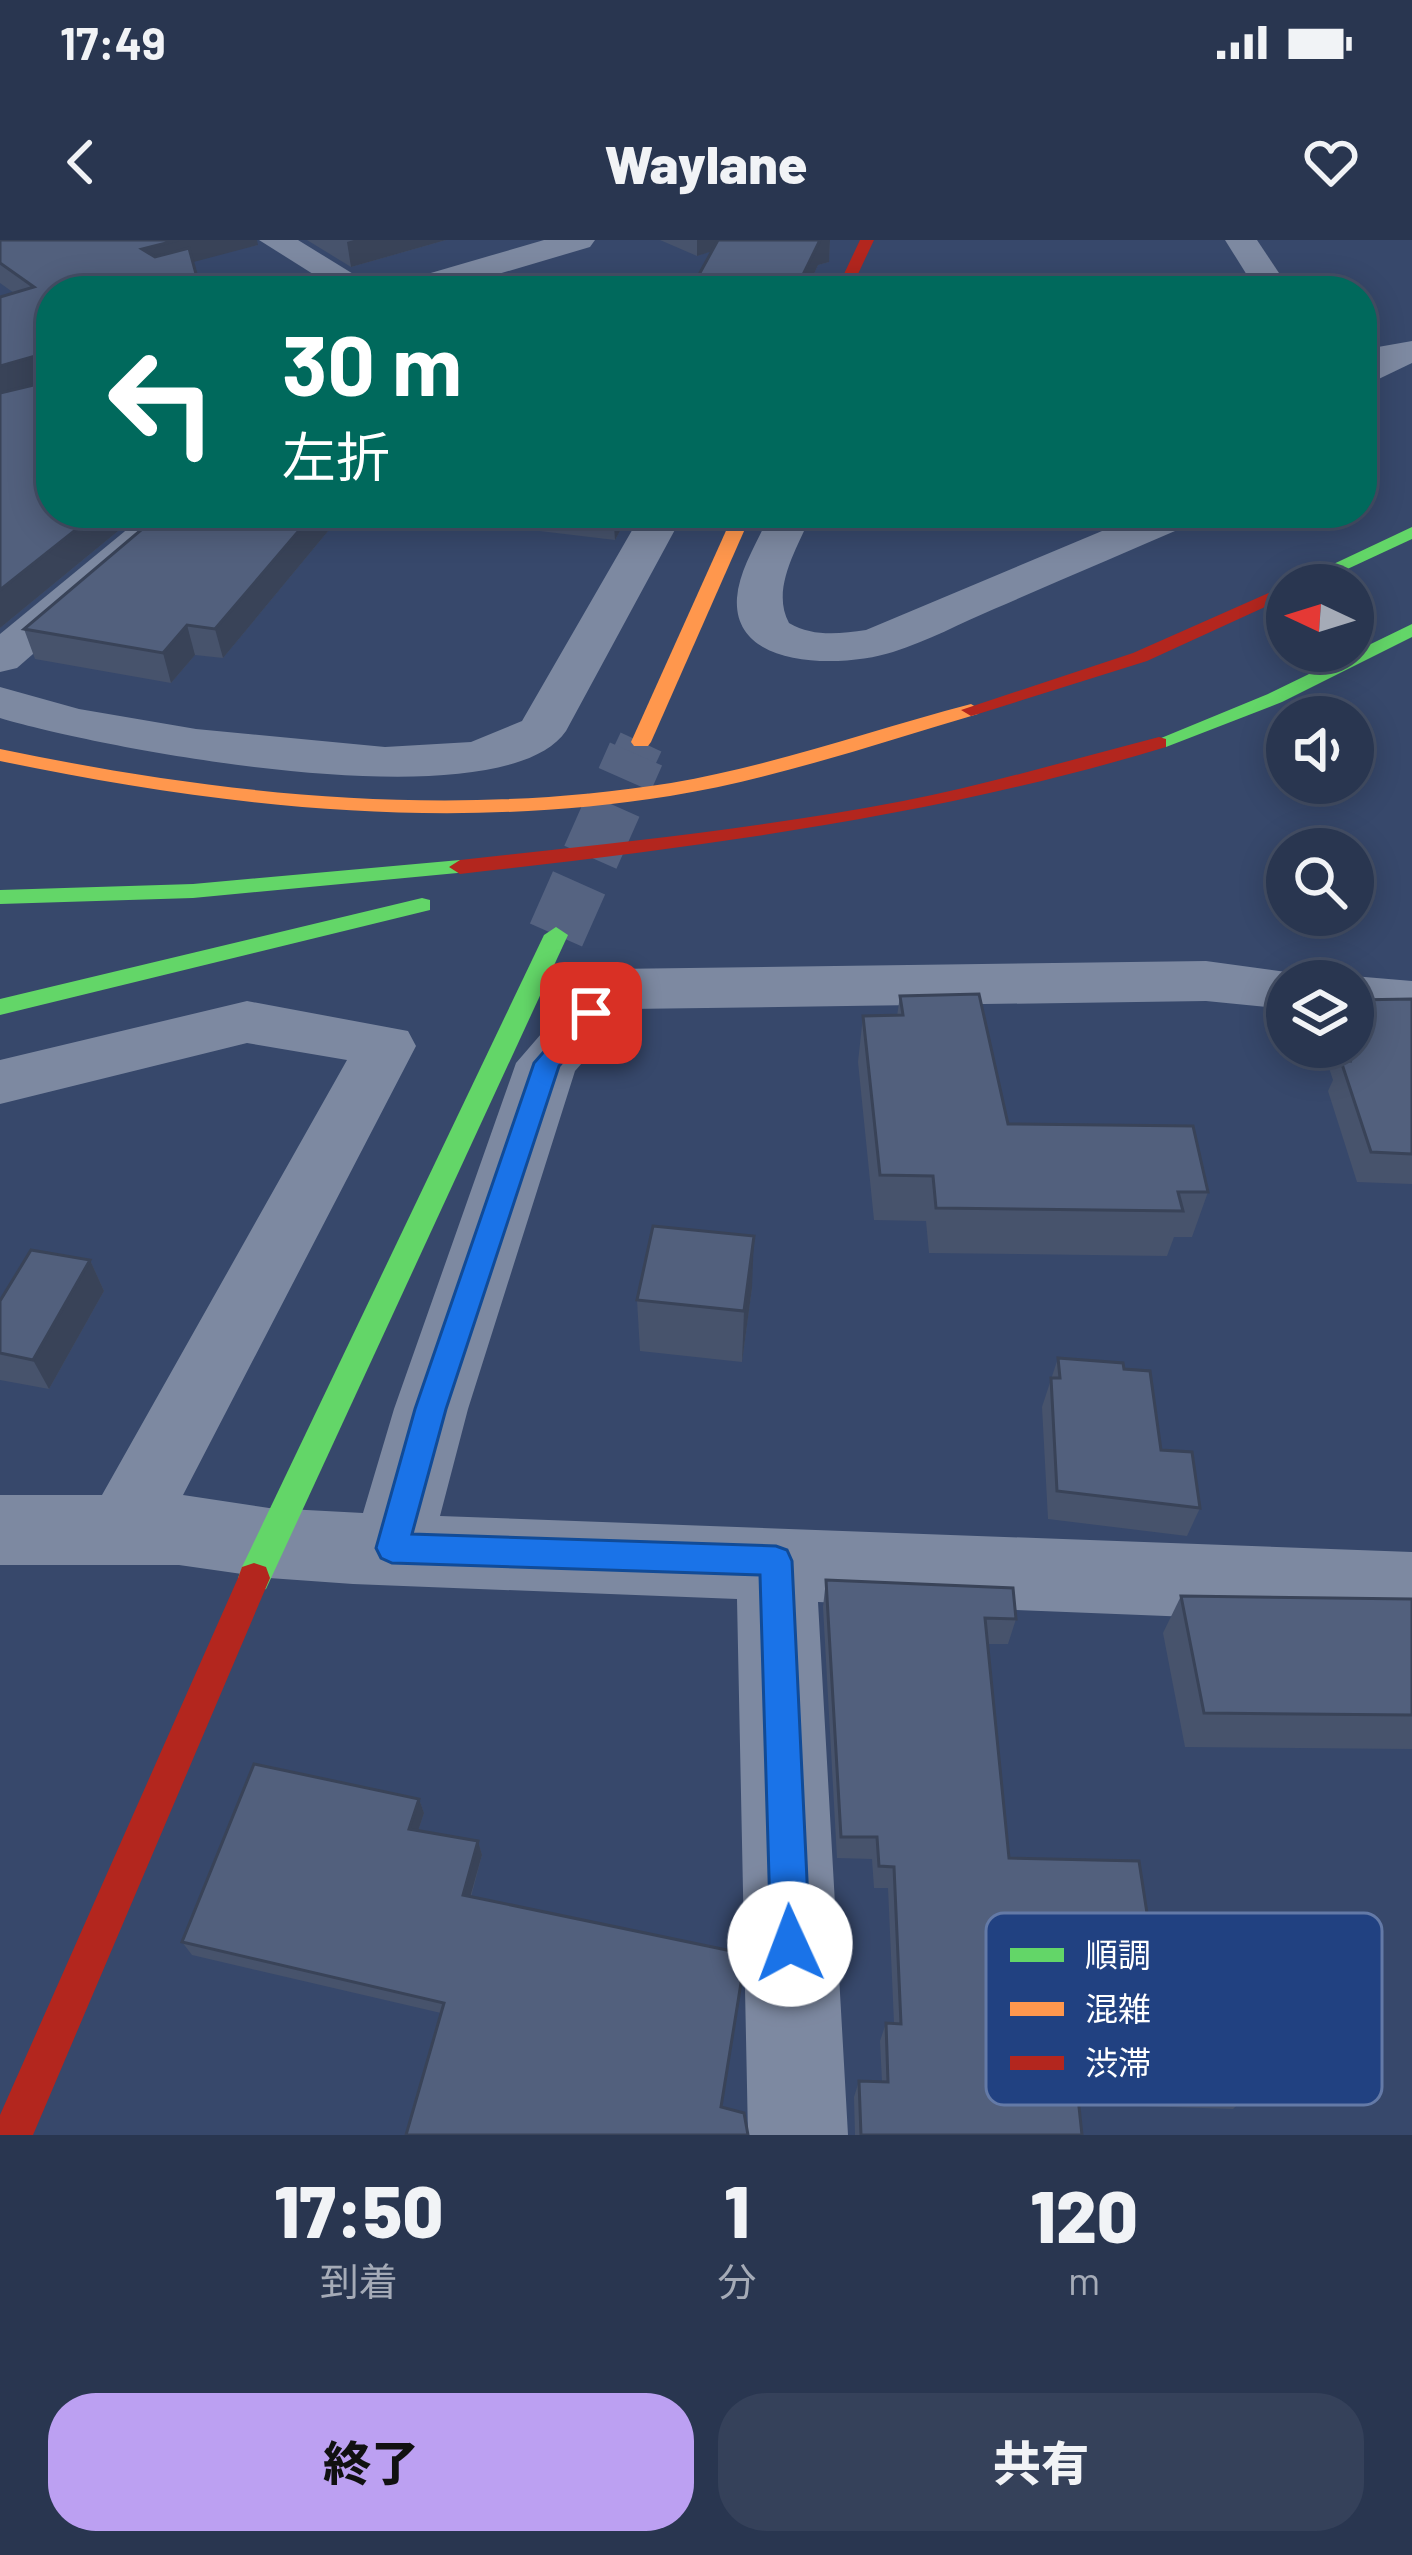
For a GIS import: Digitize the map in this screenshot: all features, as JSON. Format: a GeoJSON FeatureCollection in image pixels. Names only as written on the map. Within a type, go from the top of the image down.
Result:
{"type":"FeatureCollection","features":[{"type":"Feature","properties":{"kind":"main road"},"geometry":{"type":"LineString","coordinates":[[850,276],[867,240]]}},
{"type":"Feature","properties":{"kind":"main road"},"geometry":{"type":"LineString","coordinates":[[641,742],[735,528]]}},
{"type":"Feature","properties":{"kind":"main road"},"geometry":{"type":"LineString","coordinates":[[1343,564],[1412,532]]}},
{"type":"Feature","properties":{"kind":"main road"},"geometry":{"type":"LineString","coordinates":[[362,834],[644,793],[757,769],[1085,674],[1180,641],[1266,600]]}},
{"type":"Feature","properties":{"kind":"main road"},"geometry":{"type":"LineString","coordinates":[[0,897],[343,880],[682,842],[847,817],[1089,766],[1280,697],[1412,630]]}},
{"type":"Feature","properties":{"kind":"main road"},"geometry":{"type":"LineString","coordinates":[[0,755],[150,783],[272,797],[503,803],[644,793]]}},
{"type":"Feature","properties":{"kind":"main road"},"geometry":{"type":"LineString","coordinates":[[0,1007],[682,842]]}},
{"type":"Feature","properties":{"kind":"main road"},"geometry":{"type":"LineString","coordinates":[[12,2135],[269,1544],[556,935]]}},
{"type":"Feature","properties":{"kind":"street"},"geometry":{"type":"LineString","coordinates":[[274,240],[338,276]]}},
{"type":"Feature","properties":{"kind":"street"},"geometry":{"type":"LineString","coordinates":[[456,276],[579,240]]}},
{"type":"Feature","properties":{"kind":"street"},"geometry":{"type":"LineString","coordinates":[[1241,240],[1264,276]]}},
{"type":"Feature","properties":{"kind":"street"},"geometry":{"type":"LineString","coordinates":[[1377,365],[1391,355],[1412,352]]}},
{"type":"Feature","properties":{"kind":"street"},"geometry":{"type":"LineString","coordinates":[[0,658],[154,528]]}},
{"type":"Feature","properties":{"kind":"street"},"geometry":{"type":"LineString","coordinates":[[0,702],[133,736],[266,752],[451,760],[510,747],[541,731],[655,528]]}},
{"type":"Feature","properties":{"kind":"street"},"geometry":{"type":"LineString","coordinates":[[785,528],[759,598],[761,617],[778,637],[844,650],[878,642],[1146,528]]}},
{"type":"Feature","properties":{"kind":"street"},"geometry":{"type":"LineString","coordinates":[[392,1548],[430,1409],[547,1063],[613,989],[1206,981],[1266,987]]}},
{"type":"Feature","properties":{"kind":"street"},"geometry":{"type":"LineString","coordinates":[[1374,997],[1412,1001]]}},
{"type":"Feature","properties":{"kind":"street"},"geometry":{"type":"LineString","coordinates":[[0,1082],[247,1022],[386,1046],[124,1532]]}},
{"type":"Feature","properties":{"kind":"street"},"geometry":{"type":"LineString","coordinates":[[0,1530],[179,1530],[269,1544],[1412,1589]]}},
{"type":"Feature","properties":{"kind":"street"},"geometry":{"type":"LineString","coordinates":[[776,1561],[798,2135]]}},
{"type":"Feature","properties":{"kind":"building"},"geometry":{"type":"Polygon","coordinates":[[[0,240],[178,240],[142,249],[155,257],[189,248],[197,276],[36,276],[36,356],[0,366],[0,297],[34,287],[0,263],[0,240]]]}},
{"type":"Feature","properties":{"kind":"building"},"geometry":{"type":"Polygon","coordinates":[[[718,240],[820,240],[802,276],[698,276],[718,240]]]}},
{"type":"Feature","properties":{"kind":"building"},"geometry":{"type":"Polygon","coordinates":[[[36,384],[36,528],[78,528],[0,590],[0,393],[36,384]]]}},
{"type":"Feature","properties":{"kind":"building"},"geometry":{"type":"Polygon","coordinates":[[[143,528],[301,528],[215,629],[187,625],[163,653],[24,629],[143,528]]]}},
{"type":"Feature","properties":{"kind":"building"},"geometry":{"type":"Polygon","coordinates":[[[979,994],[1008,1124],[1193,1126],[1208,1192],[1178,1192],[1183,1211],[936,1208],[933,1176],[880,1175],[863,1016],[903,1015],[900,996],[979,994]]]}},
{"type":"Feature","properties":{"kind":"building"},"geometry":{"type":"Polygon","coordinates":[[[1412,999],[1412,1154],[1371,1152],[1343,1068],[1374,1068],[1374,1000],[1412,999]]]}},
{"type":"Feature","properties":{"kind":"building"},"geometry":{"type":"Polygon","coordinates":[[[653,1226],[754,1236],[744,1311],[637,1300],[653,1226]]]}},
{"type":"Feature","properties":{"kind":"building"},"geometry":{"type":"Polygon","coordinates":[[[31,1250],[90,1260],[33,1360],[0,1353],[0,1301],[31,1250]]]}},
{"type":"Feature","properties":{"kind":"building"},"geometry":{"type":"Polygon","coordinates":[[[1058,1358],[1123,1363],[1124,1369],[1150,1371],[1161,1450],[1192,1452],[1200,1508],[1057,1491],[1051,1378],[1060,1378],[1058,1358]]]}},
{"type":"Feature","properties":{"kind":"building"},"geometry":{"type":"Polygon","coordinates":[[[826,1580],[1013,1588],[1016,1619],[985,1618],[1009,1858],[1139,1861],[1147,1913],[986,1913],[986,2105],[1079,2105],[1082,2135],[861,2135],[859,2081],[888,2082],[886,2023],[901,2024],[894,1867],[879,1866],[877,1837],[841,1837],[826,1580]]]}},
{"type":"Feature","properties":{"kind":"building"},"geometry":{"type":"Polygon","coordinates":[[[1181,1596],[1412,1599],[1412,1715],[1204,1713],[1181,1596]]]}},
{"type":"Feature","properties":{"kind":"building"},"geometry":{"type":"Polygon","coordinates":[[[254,1764],[419,1799],[409,1829],[478,1841],[463,1895],[741,1953],[741,1983],[721,2107],[744,2113],[748,2135],[406,2135],[444,2003],[182,1942],[254,1764]]]}},
{"type":"Feature","properties":{"kind":"tunnel"},"geometry":{"type":"LineString","coordinates":[[634,757],[641,742]]}},
{"type":"Feature","properties":{"kind":"tunnel"},"geometry":{"type":"LineString","coordinates":[[556,935],[636,754]]}},
{"type":"Feature","properties":{"kind":"traffic: fast"},"geometry":{"type":"LineString","coordinates":[[1343,564],[1412,532]]}},
{"type":"Feature","properties":{"kind":"traffic: fast"},"geometry":{"type":"LineString","coordinates":[[1159,743],[1275,698],[1412,630]]}},
{"type":"Feature","properties":{"kind":"traffic: fast"},"geometry":{"type":"LineString","coordinates":[[0,897],[193,891],[460,867]]}},
{"type":"Feature","properties":{"kind":"traffic: fast"},"geometry":{"type":"LineString","coordinates":[[0,1007],[422,905]]}},
{"type":"Feature","properties":{"kind":"traffic: fast"},"geometry":{"type":"LineString","coordinates":[[254,1578],[556,935]]}},
{"type":"Feature","properties":{"kind":"traffic: slow"},"geometry":{"type":"LineString","coordinates":[[641,742],[736,528]]}},
{"type":"Feature","properties":{"kind":"traffic: slow"},"geometry":{"type":"LineString","coordinates":[[0,755],[249,797],[334,804],[504,806],[588,800],[709,782],[971,710]]}},
{"type":"Feature","properties":{"kind":"traffic: jam"},"geometry":{"type":"LineString","coordinates":[[850,276],[867,240]]}},
{"type":"Feature","properties":{"kind":"traffic: jam"},"geometry":{"type":"LineString","coordinates":[[971,710],[1140,657],[1266,600]]}},
{"type":"Feature","properties":{"kind":"traffic: jam"},"geometry":{"type":"LineString","coordinates":[[460,867],[725,836],[901,808],[1074,769],[1159,743]]}},
{"type":"Feature","properties":{"kind":"traffic: jam"},"geometry":{"type":"LineString","coordinates":[[12,2135],[254,1578]]}},
{"type":"Feature","properties":{"kind":"route"},"geometry":{"type":"LineString","coordinates":[[591,1013],[547,1063],[430,1409],[392,1548],[776,1561],[790,1944]]}}]}
